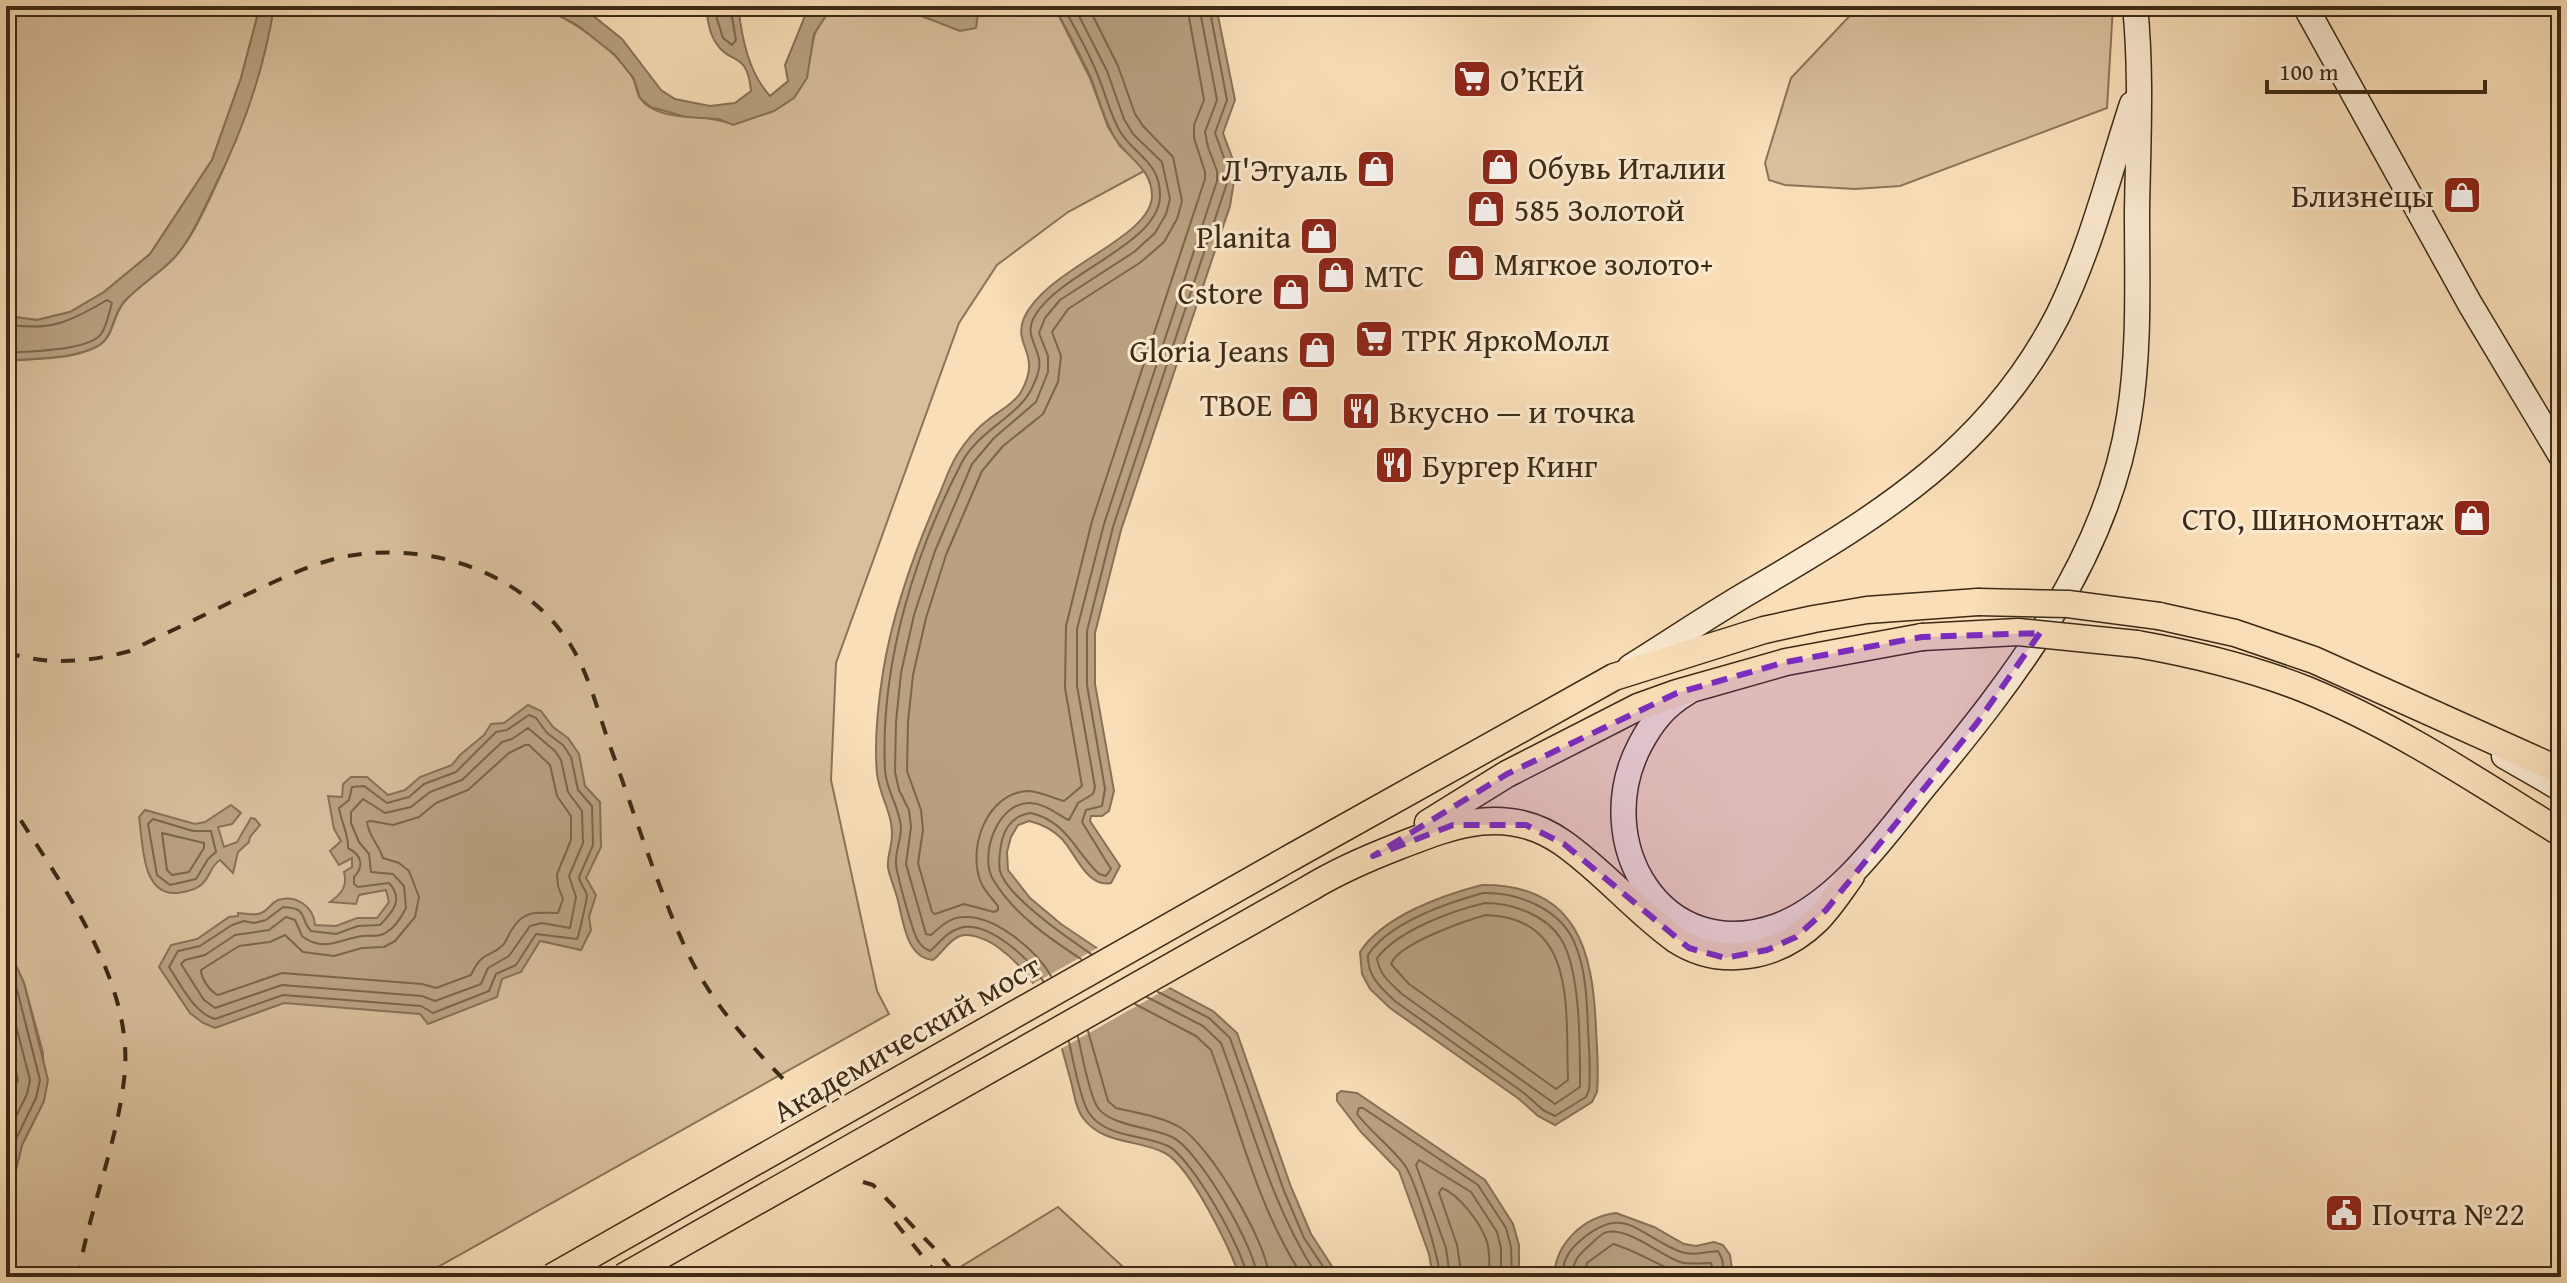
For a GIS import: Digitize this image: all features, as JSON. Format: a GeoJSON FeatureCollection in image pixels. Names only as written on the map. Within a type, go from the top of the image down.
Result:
{"type":"FeatureCollection","features":[{"type":"Feature","properties":{"kind":"main road"},"geometry":{"type":"LineString","coordinates":[[623,1277],[1333,874],[1453,825],[1507,821],[1526,825],[1564,844],[1675,939],[1694,951],[1725,958],[1767,950],[1796,937],[1826,910],[1977,723],[2024,659],[2076,569],[2107,498],[2129,422],[2138,323],[2140,78],[2135,6]]}},
{"type":"Feature","properties":{"kind":"main road"},"geometry":{"type":"LineString","coordinates":[[2305,6],[2470,304],[2561,456]]}},
{"type":"Feature","properties":{"kind":"main road"},"geometry":{"type":"LineString","coordinates":[[1614,677],[1879,513],[1965,443],[1992,414],[2039,348],[2071,286],[2140,78]]}},
{"type":"Feature","properties":{"kind":"main road","name":"Академический мост"},"geometry":{"type":"LineString","coordinates":[[552,1277],[1614,677],[1764,630],[1867,610],[1978,602],[2068,604],[2159,616],[2262,640],[2314,660],[2561,771]]}},
{"type":"Feature","properties":{"kind":"main road"},"geometry":{"type":"LineString","coordinates":[[1373,856],[1507,774],[1638,707],[1786,662],[1922,637],[2018,632],[2137,644],[2206,658],[2307,690],[2409,741],[2561,833]]}},
{"type":"Feature","properties":{"kind":"main road"},"geometry":{"type":"LineString","coordinates":[[1693,690],[1666,708],[1653,722],[1632,764],[1626,787],[1623,814],[1628,850],[1640,878],[1659,905],[1684,922],[1704,930],[1741,934],[1768,929],[1795,917],[1851,876]]}},
{"type":"Feature","properties":{"kind":"main road"},"geometry":{"type":"LineString","coordinates":[[2436,716],[2561,789]]}},
{"type":"Feature","properties":{"kind":"highlighted area"},"geometry":{"type":"Polygon","coordinates":[[[2040,633],[1977,723],[1826,910],[1796,937],[1767,950],[1725,958],[1689,948],[1564,844],[1526,825],[1453,825],[1373,856],[1507,774],[1677,693],[1786,662],[1922,637],[2040,633]]]}},
{"type":"Feature","properties":{"kind":"shaded area"},"geometry":{"type":"Polygon","coordinates":[[[6,6],[260,6],[241,78],[212,160],[150,254],[104,292],[70,312],[37,320],[6,316],[6,6]]]}},
{"type":"Feature","properties":{"kind":"shaded area"},"geometry":{"type":"Polygon","coordinates":[[[274,6],[541,6],[579,27],[612,53],[631,75],[640,98],[651,108],[673,115],[734,123],[784,105],[800,89],[815,33],[832,6],[896,6],[929,19],[975,27],[979,6],[1054,6],[1090,78],[1108,127],[1120,146],[1146,170],[1068,212],[997,265],[959,323],[836,663],[831,780],[877,991],[889,1014],[420,1277],[6,1277],[6,1211],[22,1145],[44,1101],[43,1053],[24,983],[6,944],[6,361],[68,356],[101,344],[109,335],[124,302],[180,251],[203,212],[241,127],[264,55],[274,6]]]}},
{"type":"Feature","properties":{"kind":"shaded area"},"geometry":{"type":"Polygon","coordinates":[[[1859,6],[2113,6],[2107,108],[1900,186],[1855,189],[1785,185],[1769,180],[1765,163],[1791,78],[1859,6]]]}},
{"type":"Feature","properties":{"kind":"shaded area"},"geometry":{"type":"Polygon","coordinates":[[[1058,1207],[1134,1277],[944,1277],[1058,1207]]]}},
{"type":"Feature","properties":{"kind":"water"},"geometry":{"type":"Polygon","coordinates":[[[260,6],[274,6],[251,100],[224,168],[196,226],[180,251],[124,302],[106,338],[96,347],[63,356],[6,361],[6,316],[37,320],[70,312],[104,292],[150,254],[212,160],[241,78],[260,6]]]}},
{"type":"Feature","properties":{"kind":"water"},"geometry":{"type":"Polygon","coordinates":[[[541,6],[581,6],[622,39],[661,90],[675,99],[710,106],[735,103],[751,91],[746,69],[722,50],[714,39],[706,6],[738,6],[751,65],[770,96],[788,81],[785,65],[809,6],[832,6],[814,34],[807,78],[794,98],[774,111],[733,125],[719,119],[686,117],[651,107],[640,98],[634,79],[615,55],[577,25],[541,6]]]}},
{"type":"Feature","properties":{"kind":"water"},"geometry":{"type":"Polygon","coordinates":[[[896,6],[979,6],[976,28],[960,31],[896,6]]]}},
{"type":"Feature","properties":{"kind":"water"},"geometry":{"type":"Polygon","coordinates":[[[1054,6],[1216,6],[1235,100],[1223,133],[1236,168],[1230,206],[1121,530],[1095,633],[1095,684],[1114,791],[1109,811],[1102,816],[1091,816],[1090,821],[1120,866],[1111,883],[1095,880],[1059,836],[1029,821],[1018,825],[1011,837],[1007,852],[1008,870],[1030,898],[1061,924],[1107,955],[1213,1011],[1237,1033],[1291,1187],[1311,1234],[1339,1277],[1240,1277],[1198,1191],[1175,1161],[1155,1149],[1100,1133],[1080,1114],[1054,1023],[1028,975],[999,948],[975,936],[956,938],[933,960],[916,952],[907,935],[888,868],[892,834],[877,774],[878,710],[893,626],[922,536],[960,450],[980,427],[1021,392],[1029,368],[1021,328],[1036,300],[1053,284],[1135,226],[1147,212],[1152,196],[1144,171],[1111,131],[1090,76],[1054,6]]]}},
{"type":"Feature","properties":{"kind":"water"},"geometry":{"type":"Polygon","coordinates":[[[528,705],[541,711],[553,727],[568,738],[579,754],[585,786],[600,802],[601,847],[586,878],[596,895],[589,917],[591,930],[581,950],[540,941],[521,972],[502,979],[497,997],[428,1024],[420,1014],[284,1003],[215,1028],[190,1013],[159,967],[171,945],[197,939],[229,917],[238,916],[238,913],[254,915],[285,899],[297,901],[308,908],[315,925],[336,926],[357,918],[377,918],[389,902],[386,890],[359,895],[356,904],[330,902],[343,890],[344,872],[352,867],[352,858],[339,865],[330,851],[341,841],[334,829],[328,796],[342,797],[343,784],[351,777],[367,777],[388,795],[405,790],[420,777],[452,765],[484,735],[491,724],[504,723],[528,705]]]}},
{"type":"Feature","properties":{"kind":"water"},"geometry":{"type":"Polygon","coordinates":[[[231,805],[241,813],[232,824],[218,827],[224,847],[237,842],[251,818],[260,825],[238,852],[233,873],[220,860],[199,887],[177,893],[165,892],[156,886],[143,853],[139,817],[145,810],[195,824],[205,822],[231,805]]]}},
{"type":"Feature","properties":{"kind":"water"},"geometry":{"type":"Polygon","coordinates":[[[1482,885],[1514,888],[1539,896],[1559,910],[1574,927],[1584,949],[1594,1000],[1597,1092],[1592,1102],[1555,1125],[1538,1116],[1519,1099],[1390,1008],[1370,989],[1362,974],[1360,952],[1383,928],[1432,901],[1482,885]]]}},
{"type":"Feature","properties":{"kind":"water"},"geometry":{"type":"Polygon","coordinates":[[[6,944],[24,983],[48,1080],[44,1101],[22,1145],[6,1211],[6,944]]]}},
{"type":"Feature","properties":{"kind":"water"},"geometry":{"type":"Polygon","coordinates":[[[1341,1091],[1357,1093],[1485,1180],[1513,1224],[1519,1245],[1519,1277],[1433,1277],[1429,1254],[1399,1171],[1361,1132],[1337,1101],[1337,1094],[1341,1091]]]}},
{"type":"Feature","properties":{"kind":"water"},"geometry":{"type":"Polygon","coordinates":[[[1616,1213],[1654,1227],[1684,1244],[1696,1246],[1714,1242],[1723,1245],[1730,1255],[1733,1277],[1554,1277],[1559,1254],[1573,1234],[1593,1220],[1616,1213]]]}},
{"type":"Feature","properties":{"kind":"pier"},"geometry":{"type":"Polygon","coordinates":[[[1101,946],[1172,986],[1059,1050],[1052,1025],[1031,985],[1101,946]]]}},
{"type":"Feature","properties":{"kind":"railway"},"geometry":{"type":"LineString","coordinates":[[6,652],[37,659],[68,661],[130,651],[298,572],[334,559],[367,554],[400,553],[434,557],[466,565],[496,578],[525,596],[549,618],[577,656],[654,871],[684,945],[705,984],[730,1019],[789,1085]]}},
{"type":"Feature","properties":{"kind":"railway"},"geometry":{"type":"LineString","coordinates":[[6,797],[89,931],[106,968],[118,1005],[125,1042],[120,1105],[78,1277]]}},
{"type":"Feature","properties":{"kind":"railway"},"geometry":{"type":"LineString","coordinates":[[863,1182],[873,1185],[958,1277]]}},
{"type":"Feature","properties":{"kind":"railway"},"geometry":{"type":"LineString","coordinates":[[895,1222],[939,1277]]}},
{"type":"Feature","properties":{"kind":"place","name":"О’КЕЙ"},"geometry":{"type":"Point","coordinates":[1472,79]}},
{"type":"Feature","properties":{"kind":"place","name":"Обувь Италии"},"geometry":{"type":"Point","coordinates":[1500,167]}},
{"type":"Feature","properties":{"kind":"place","name":"Л'Этуаль"},"geometry":{"type":"Point","coordinates":[1376,169]}},
{"type":"Feature","properties":{"kind":"place","name":"Близнецы"},"geometry":{"type":"Point","coordinates":[2462,195]}},
{"type":"Feature","properties":{"kind":"place","name":"585 Золотой"},"geometry":{"type":"Point","coordinates":[1486,209]}},
{"type":"Feature","properties":{"kind":"place","name":"Planita"},"geometry":{"type":"Point","coordinates":[1319,236]}},
{"type":"Feature","properties":{"kind":"place","name":"Мягкое золото+"},"geometry":{"type":"Point","coordinates":[1466,263]}},
{"type":"Feature","properties":{"kind":"place","name":"МТС"},"geometry":{"type":"Point","coordinates":[1336,275]}},
{"type":"Feature","properties":{"kind":"place","name":"Cstore"},"geometry":{"type":"Point","coordinates":[1291,292]}},
{"type":"Feature","properties":{"kind":"place","name":"ТРК ЯркоМолл"},"geometry":{"type":"Point","coordinates":[1374,339]}},
{"type":"Feature","properties":{"kind":"place","name":"Gloria Jeans"},"geometry":{"type":"Point","coordinates":[1317,350]}},
{"type":"Feature","properties":{"kind":"place","name":"ТВОЕ"},"geometry":{"type":"Point","coordinates":[1300,404]}},
{"type":"Feature","properties":{"kind":"place","name":"Вкусно — и точка"},"geometry":{"type":"Point","coordinates":[1361,411]}},
{"type":"Feature","properties":{"kind":"place","name":"Бургер Кинг"},"geometry":{"type":"Point","coordinates":[1394,465]}},
{"type":"Feature","properties":{"kind":"place","name":"СТО, Шиномонтаж"},"geometry":{"type":"Point","coordinates":[2472,518]}},
{"type":"Feature","properties":{"kind":"place","name":"Почта №22"},"geometry":{"type":"Point","coordinates":[2344,1213]}}]}
